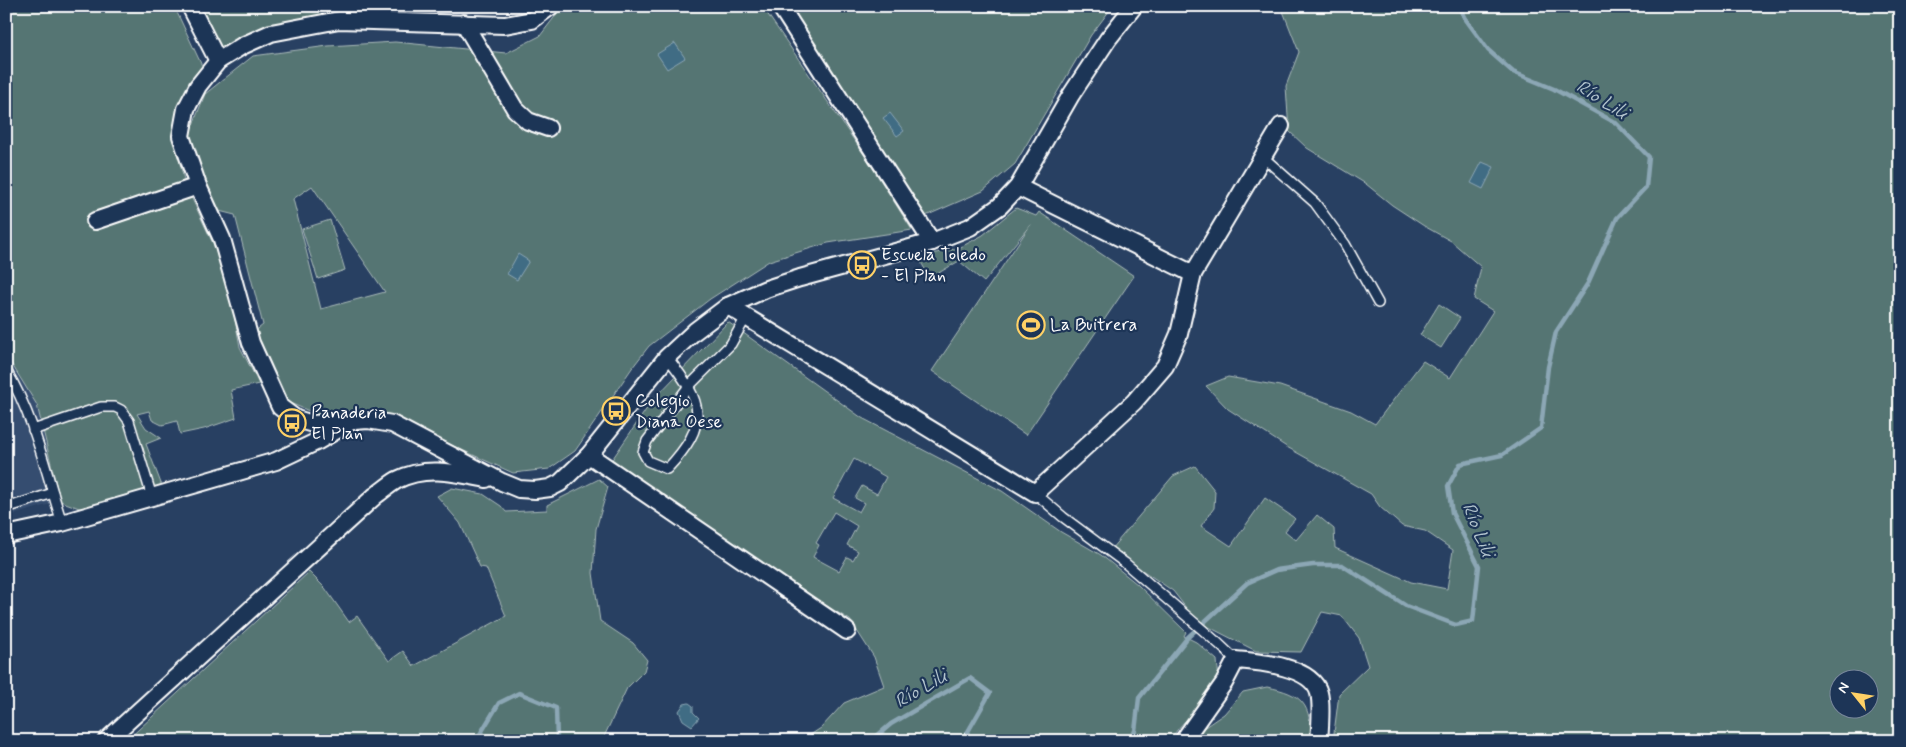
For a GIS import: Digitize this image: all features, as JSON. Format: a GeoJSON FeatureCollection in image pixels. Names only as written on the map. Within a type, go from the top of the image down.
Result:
{"type":"FeatureCollection","features":[{"type":"Feature","properties":{"kind":"street"},"geometry":{"type":"LineString","coordinates":[[190,6],[218,61]]}},
{"type":"Feature","properties":{"kind":"street"},"geometry":{"type":"LineString","coordinates":[[551,6],[532,20],[505,25],[337,13],[271,33],[242,46],[218,61],[198,86],[186,110],[181,136],[198,186],[222,239],[250,343],[280,407],[296,419],[313,424],[368,420],[392,424],[518,489],[535,490],[550,488],[560,483],[589,455],[667,357],[695,331],[728,306],[800,278],[932,242],[970,227],[1000,206],[1018,186],[1092,63],[1134,6]]}},
{"type":"Feature","properties":{"kind":"street"},"geometry":{"type":"LineString","coordinates":[[780,6],[932,242]]}},
{"type":"Feature","properties":{"kind":"street"},"geometry":{"type":"LineString","coordinates":[[464,23],[515,108],[528,121],[548,128]]}},
{"type":"Feature","properties":{"kind":"street"},"geometry":{"type":"LineString","coordinates":[[728,306],[1035,493],[1134,402],[1165,366],[1179,334],[1193,274],[1281,126]]}},
{"type":"Feature","properties":{"kind":"street"},"geometry":{"type":"LineString","coordinates":[[95,221],[198,186]]}},
{"type":"Feature","properties":{"kind":"street"},"geometry":{"type":"LineString","coordinates":[[1018,186],[1193,274]]}},
{"type":"Feature","properties":{"kind":"street"},"geometry":{"type":"LineString","coordinates":[[6,535],[62,523],[276,461],[318,441],[351,422]]}},
{"type":"Feature","properties":{"kind":"street"},"geometry":{"type":"LineString","coordinates":[[589,455],[847,631]]}},
{"type":"Feature","properties":{"kind":"street"},"geometry":{"type":"LineString","coordinates":[[106,741],[375,496],[397,480],[419,472],[446,471],[502,482]]}},
{"type":"Feature","properties":{"kind":"street"},"geometry":{"type":"LineString","coordinates":[[1183,741],[1224,684],[1236,660],[1284,667],[1309,678],[1319,693],[1319,741]]}},
{"type":"Feature","properties":{"kind":"lane"},"geometry":{"type":"LineString","coordinates":[[1263,157],[1315,203],[1346,244],[1378,303]]}},
{"type":"Feature","properties":{"kind":"lane"},"geometry":{"type":"LineString","coordinates":[[667,357],[689,386],[697,408],[696,424],[687,442],[667,468],[648,461],[643,452],[647,441],[689,386],[731,344],[746,317]]}},
{"type":"Feature","properties":{"kind":"lane"},"geometry":{"type":"LineString","coordinates":[[6,370],[18,392],[33,430],[62,523]]}},
{"type":"Feature","properties":{"kind":"lane"},"geometry":{"type":"LineString","coordinates":[[33,430],[101,407],[115,406],[121,410],[129,421],[152,497]]}},
{"type":"Feature","properties":{"kind":"lane"},"geometry":{"type":"LineString","coordinates":[[6,508],[53,493]]}},
{"type":"Feature","properties":{"kind":"lane"},"geometry":{"type":"LineString","coordinates":[[1035,493],[1063,517],[1125,563],[1236,660]]}},
{"type":"Feature","properties":{"kind":"path"},"geometry":{"type":"LineString","coordinates":[[76,736],[80,741]]}},
{"type":"Feature","properties":{"kind":"shaded area"},"geometry":{"type":"Polygon","coordinates":[[[675,43],[685,58],[667,69],[657,54],[675,43]]]}},
{"type":"Feature","properties":{"kind":"shaded area"},"geometry":{"type":"Polygon","coordinates":[[[890,113],[904,131],[897,136],[883,118],[890,113]]]}},
{"type":"Feature","properties":{"kind":"shaded area"},"geometry":{"type":"Polygon","coordinates":[[[1482,162],[1494,167],[1483,189],[1471,183],[1482,162]]]}},
{"type":"Feature","properties":{"kind":"shaded area"},"geometry":{"type":"Polygon","coordinates":[[[518,254],[529,261],[517,280],[507,274],[518,254]]]}},
{"type":"Feature","properties":{"kind":"shaded area"},"geometry":{"type":"Polygon","coordinates":[[[6,355],[37,405],[60,501],[6,517],[6,355]]]}},
{"type":"Feature","properties":{"kind":"shaded area"},"geometry":{"type":"Polygon","coordinates":[[[689,703],[693,706],[693,712],[699,718],[692,726],[683,720],[679,711],[684,704],[689,703]]]}},
{"type":"Feature","properties":{"kind":"green space"},"geometry":{"type":"Polygon","coordinates":[[[6,6],[174,6],[203,68],[174,139],[185,184],[226,271],[240,347],[259,384],[231,390],[236,418],[204,429],[180,434],[177,421],[162,425],[152,420],[149,411],[137,414],[146,428],[161,438],[146,444],[162,486],[145,493],[82,509],[60,501],[37,405],[6,355],[6,6]]]}},
{"type":"Feature","properties":{"kind":"green space"},"geometry":{"type":"Polygon","coordinates":[[[198,6],[343,6],[347,18],[220,53],[198,6]]]}},
{"type":"Feature","properties":{"kind":"green space"},"geometry":{"type":"Polygon","coordinates":[[[563,6],[762,6],[867,159],[912,230],[828,243],[769,261],[710,299],[649,346],[575,451],[549,469],[513,473],[387,416],[346,413],[319,415],[280,399],[250,335],[263,325],[235,215],[219,211],[199,177],[189,135],[205,94],[253,56],[328,46],[395,42],[506,53],[540,36],[563,6]],[[312,186],[293,199],[321,309],[385,292],[312,186]]]}},
{"type":"Feature","properties":{"kind":"green space"},"geometry":{"type":"Polygon","coordinates":[[[788,6],[1113,6],[1091,35],[1015,164],[983,191],[921,218],[788,6]]]}},
{"type":"Feature","properties":{"kind":"green space"},"geometry":{"type":"Polygon","coordinates":[[[1281,6],[1900,6],[1900,741],[1337,741],[1334,733],[1339,694],[1368,666],[1359,638],[1342,616],[1322,612],[1301,652],[1256,651],[1193,617],[1173,591],[1111,549],[1173,476],[1195,466],[1215,491],[1214,508],[1201,526],[1231,546],[1265,498],[1295,519],[1285,531],[1296,540],[1317,515],[1334,529],[1335,548],[1411,582],[1447,589],[1453,550],[1425,531],[1402,526],[1380,507],[1371,494],[1285,446],[1228,409],[1206,386],[1228,377],[1280,386],[1351,411],[1375,424],[1423,361],[1450,378],[1493,311],[1474,299],[1481,267],[1451,241],[1424,226],[1392,205],[1366,184],[1307,148],[1289,131],[1286,86],[1299,52],[1281,6]]]}},
{"type":"Feature","properties":{"kind":"green space","name":"La Buitrera"},"geometry":{"type":"Polygon","coordinates":[[[1016,208],[1036,216],[1039,212],[1134,276],[1026,435],[932,371],[1031,224],[984,282],[959,261],[930,278],[918,257],[959,248],[983,235],[1016,208]]]}},
{"type":"Feature","properties":{"kind":"green space"},"geometry":{"type":"Polygon","coordinates":[[[330,220],[345,270],[318,279],[302,229],[330,220]]]}},
{"type":"Feature","properties":{"kind":"green space"},"geometry":{"type":"Polygon","coordinates":[[[1439,304],[1460,318],[1441,348],[1420,335],[1439,304]]]}},
{"type":"Feature","properties":{"kind":"green space"},"geometry":{"type":"Polygon","coordinates":[[[728,322],[862,418],[1002,491],[1061,532],[1101,555],[1137,584],[1186,632],[1184,636],[1196,642],[1217,660],[1218,674],[1214,685],[1203,702],[1170,741],[801,741],[821,728],[844,703],[884,686],[874,657],[850,620],[793,585],[611,461],[652,401],[728,322]],[[854,459],[833,498],[859,512],[864,503],[855,498],[862,486],[877,494],[886,477],[854,459]],[[834,512],[816,543],[819,545],[813,557],[839,571],[847,557],[853,560],[858,551],[847,545],[857,526],[834,512]]]}},
{"type":"Feature","properties":{"kind":"green space"},"geometry":{"type":"Polygon","coordinates":[[[599,479],[608,487],[596,529],[593,573],[600,621],[633,643],[647,660],[644,671],[627,688],[602,741],[126,741],[309,572],[325,588],[349,622],[357,616],[389,661],[403,651],[414,666],[506,616],[486,568],[480,567],[460,523],[437,496],[452,488],[483,494],[501,506],[506,512],[547,510],[547,505],[599,479]]]}},
{"type":"Feature","properties":{"kind":"green space"},"geometry":{"type":"Polygon","coordinates":[[[1267,687],[1289,693],[1297,697],[1302,703],[1307,710],[1309,718],[1311,741],[1194,741],[1202,729],[1224,714],[1243,692],[1267,687]]]}},
{"type":"Feature","properties":{"kind":"waterway","name":"Río Lili"},"geometry":{"type":"LineString","coordinates":[[1129,741],[1135,731],[1139,698],[1188,637],[1247,583],[1276,570],[1313,565],[1342,565],[1406,606],[1456,625],[1473,621],[1479,566],[1452,513],[1448,486],[1460,464],[1502,455],[1541,428],[1548,367],[1556,332],[1588,283],[1617,218],[1646,187],[1649,157],[1616,123],[1554,89],[1513,72],[1488,50],[1464,17],[1459,6]]}},
{"type":"Feature","properties":{"kind":"waterway","name":"Río Lili"},"geometry":{"type":"LineString","coordinates":[[871,741],[891,724],[970,678],[990,693],[966,735],[958,741]]}},
{"type":"Feature","properties":{"kind":"waterway","name":"Río Lili"},"geometry":{"type":"LineString","coordinates":[[476,741],[499,703],[519,693],[556,708],[557,741]]}},
{"type":"Feature","properties":{"kind":"place","name":"Escuela Toledo - El Plan"},"geometry":{"type":"Point","coordinates":[862,265]}},
{"type":"Feature","properties":{"kind":"place","name":"La Buitrera"},"geometry":{"type":"Point","coordinates":[1031,325]}},
{"type":"Feature","properties":{"kind":"place","name":"Colegio Diana Oese"},"geometry":{"type":"Point","coordinates":[616,411]}},
{"type":"Feature","properties":{"kind":"place","name":"Panaderia El Plan"},"geometry":{"type":"Point","coordinates":[292,423]}}]}
